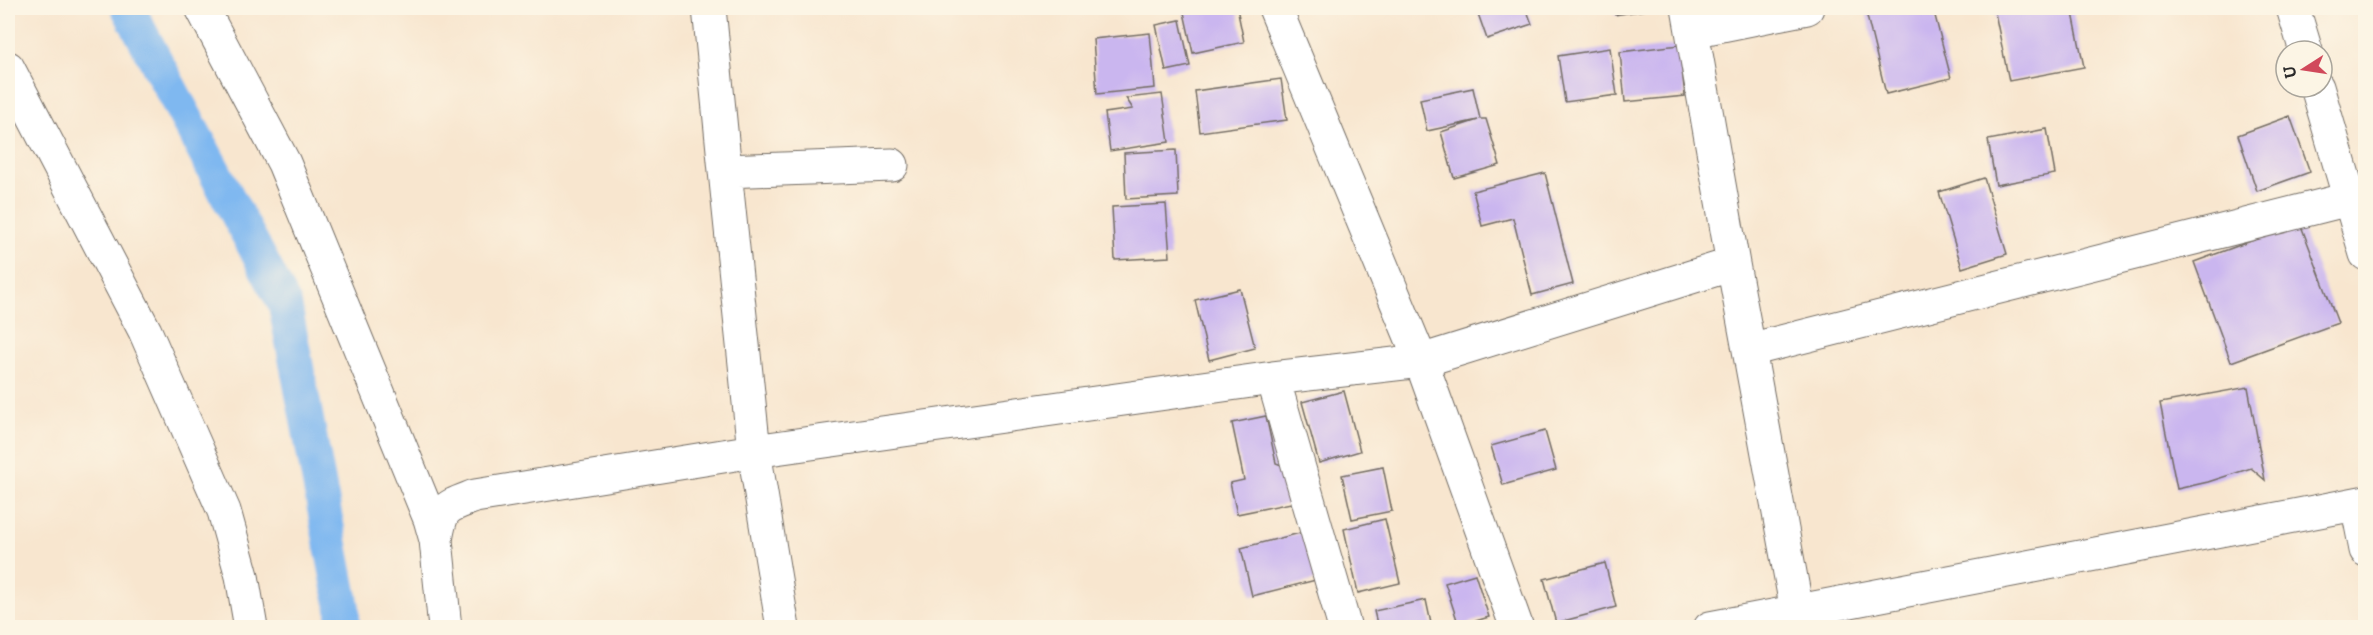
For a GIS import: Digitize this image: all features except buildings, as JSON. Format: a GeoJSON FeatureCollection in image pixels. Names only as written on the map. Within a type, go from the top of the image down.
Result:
{"type":"FeatureCollection","features":[{"type":"Feature","properties":{"kind":"street"},"geometry":{"type":"LineString","coordinates":[[202,8],[284,163],[426,508],[436,540],[445,627]]}},
{"type":"Feature","properties":{"kind":"street"},"geometry":{"type":"LineString","coordinates":[[709,8],[754,451],[783,627]]}},
{"type":"Feature","properties":{"kind":"street"},"geometry":{"type":"LineString","coordinates":[[1275,8],[1421,361],[1517,627]]}},
{"type":"Feature","properties":{"kind":"street"},"geometry":{"type":"LineString","coordinates":[[1797,611],[1690,19],[1807,8]]}},
{"type":"Feature","properties":{"kind":"street"},"geometry":{"type":"LineString","coordinates":[[2293,8],[2302,39]]}},
{"type":"Feature","properties":{"kind":"street"},"geometry":{"type":"LineString","coordinates":[[8,68],[145,331],[224,511],[242,576],[251,627]]}},
{"type":"Feature","properties":{"kind":"street"},"geometry":{"type":"LineString","coordinates":[[2320,99],[2366,254]]}},
{"type":"Feature","properties":{"kind":"street"},"geometry":{"type":"LineString","coordinates":[[724,171],[892,165]]}},
{"type":"Feature","properties":{"kind":"street"},"geometry":{"type":"LineString","coordinates":[[1749,350],[2349,199]]}},
{"type":"Feature","properties":{"kind":"street"},"geometry":{"type":"LineString","coordinates":[[436,540],[440,516],[448,506],[475,496],[754,451],[1274,378],[1421,361],[1733,264]]}},
{"type":"Feature","properties":{"kind":"street"},"geometry":{"type":"LineString","coordinates":[[1274,378],[1345,627]]}},
{"type":"Feature","properties":{"kind":"street"},"geometry":{"type":"LineString","coordinates":[[1710,627],[2361,503],[2366,550]]}},
{"type":"Feature","properties":{"kind":"waterway"},"geometry":{"type":"LineString","coordinates":[[128,8],[285,305],[343,608],[343,628]]}}]}
